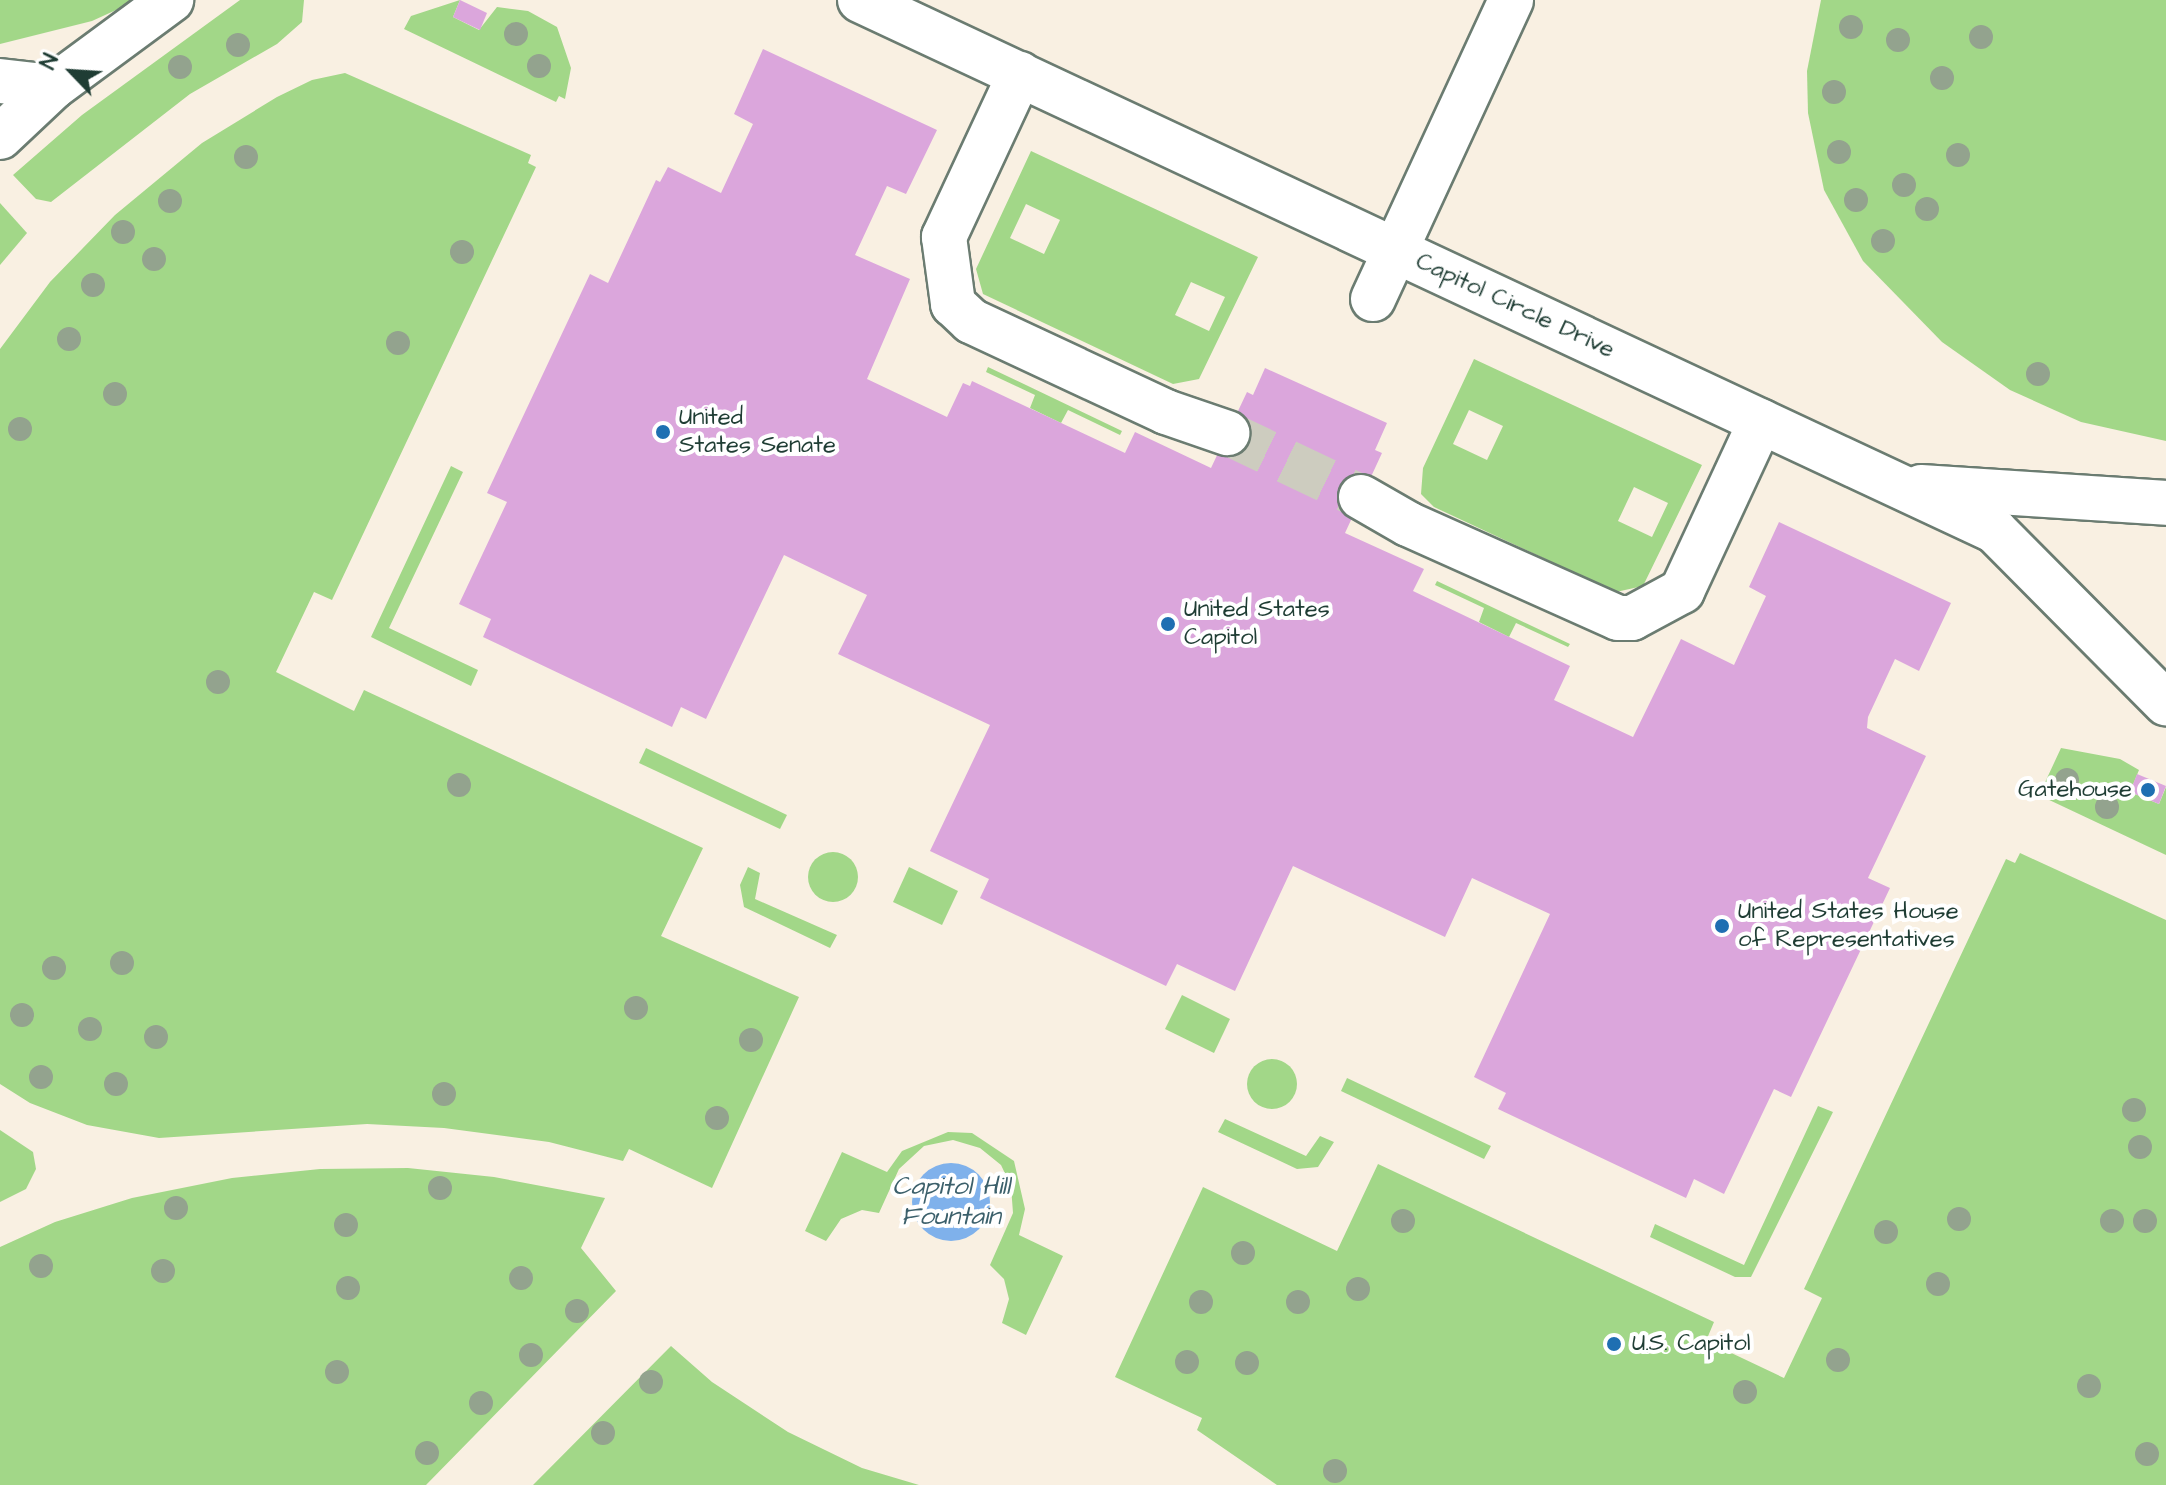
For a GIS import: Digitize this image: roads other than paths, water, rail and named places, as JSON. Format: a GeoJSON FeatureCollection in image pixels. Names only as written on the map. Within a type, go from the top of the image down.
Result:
{"type":"FeatureCollection","features":[{"type":"Feature","properties":{"kind":"street"},"geometry":{"type":"LineString","coordinates":[[0,137],[53,87],[171,0]]}},
{"type":"Feature","properties":{"kind":"street"},"geometry":{"type":"LineString","coordinates":[[1373,299],[1511,0]]}},
{"type":"Feature","properties":{"kind":"street","name":"Capitol Circle Drive"},"geometry":{"type":"LineString","coordinates":[[874,4],[1995,531],[2149,677],[2166,703]]}},
{"type":"Feature","properties":{"kind":"street"},"geometry":{"type":"LineString","coordinates":[[1020,74],[944,237],[953,304],[971,321],[1166,412],[1215,428]]}},
{"type":"Feature","properties":{"kind":"street"},"geometry":{"type":"LineString","coordinates":[[0,81],[53,87]]}},
{"type":"Feature","properties":{"kind":"street"},"geometry":{"type":"LineString","coordinates":[[1370,501],[1408,524],[1590,606],[1618,618],[1632,618],[1682,591],[1761,421]]}},
{"type":"Feature","properties":{"kind":"street"},"geometry":{"type":"LineString","coordinates":[[1899,485],[2166,503]]}},
{"type":"Feature","properties":{"kind":"water","name":"Capitol Hill Fountain"},"geometry":{"type":"Polygon","coordinates":[[[943,1163],[959,1163],[973,1169],[984,1180],[990,1202],[984,1224],[973,1235],[959,1241],[943,1241],[929,1235],[918,1224],[912,1210],[912,1194],[918,1180],[929,1169],[943,1163]]]}},
{"type":"Feature","properties":{"kind":"tunnel"},"geometry":{"type":"LineString","coordinates":[[1227,433],[1361,497]]}},
{"type":"Feature","properties":{"kind":"place","name":"United States Senate"},"geometry":{"type":"Point","coordinates":[663,432]}},
{"type":"Feature","properties":{"kind":"place","name":"United States Capitol"},"geometry":{"type":"Point","coordinates":[1168,624]}},
{"type":"Feature","properties":{"kind":"place","name":"Gatehouse"},"geometry":{"type":"Point","coordinates":[2148,790]}},
{"type":"Feature","properties":{"kind":"place","name":"United States House of Representatives"},"geometry":{"type":"Point","coordinates":[1722,926]}},
{"type":"Feature","properties":{"kind":"place","name":"U.S. Capitol"},"geometry":{"type":"Point","coordinates":[1614,1344]}}]}
